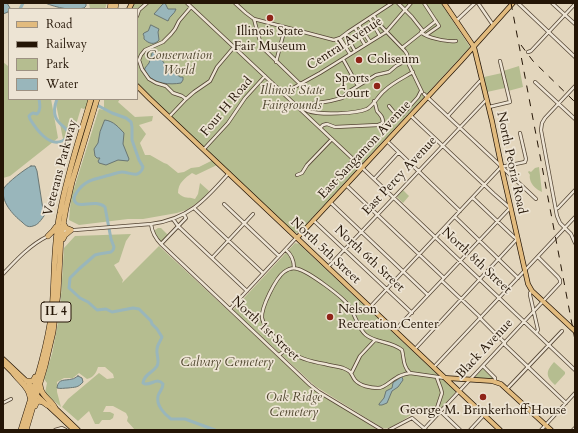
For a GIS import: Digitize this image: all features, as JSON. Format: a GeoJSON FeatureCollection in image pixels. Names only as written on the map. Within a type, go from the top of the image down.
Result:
{"type":"FeatureCollection","features":[{"type":"Feature","properties":{"kind":"highway","name":"Veterans Parkway"},"geometry":{"type":"LineString","coordinates":[[27,428],[52,310],[56,244],[63,222],[92,100]]}},
{"type":"Feature","properties":{"kind":"highway","name":"Veterans Parkway"},"geometry":{"type":"LineString","coordinates":[[22,430],[30,401],[40,383],[57,310],[60,256],[60,209],[87,122],[97,100]]}},
{"type":"Feature","properties":{"kind":"highway"},"geometry":{"type":"LineString","coordinates":[[59,271],[58,238],[66,187]]}},
{"type":"Feature","properties":{"kind":"highway"},"geometry":{"type":"LineString","coordinates":[[46,237],[56,228],[60,209]]}},
{"type":"Feature","properties":{"kind":"highway"},"geometry":{"type":"LineString","coordinates":[[60,256],[63,238],[71,230],[65,227],[63,222]]}},
{"type":"Feature","properties":{"kind":"highway"},"geometry":{"type":"LineString","coordinates":[[46,237],[53,238],[56,244]]}},
{"type":"Feature","properties":{"kind":"highway"},"geometry":{"type":"LineString","coordinates":[[27,381],[31,382],[34,380],[40,359],[42,357]]}},
{"type":"Feature","properties":{"kind":"highway"},"geometry":{"type":"LineString","coordinates":[[13,372],[29,390],[30,401]]}},
{"type":"Feature","properties":{"kind":"highway"},"geometry":{"type":"LineString","coordinates":[[40,383],[42,394],[56,408]]}},
{"type":"Feature","properties":{"kind":"highway"},"geometry":{"type":"LineString","coordinates":[[27,428],[37,402],[41,401],[47,404]]}},
{"type":"Feature","properties":{"kind":"main road","name":"North Peoria Road"},"geometry":{"type":"LineString","coordinates":[[444,3],[474,47],[489,107],[524,271],[527,283],[532,291]]}},
{"type":"Feature","properties":{"kind":"main road","name":"East Sangamon Avenue"},"geometry":{"type":"LineString","coordinates":[[296,238],[410,115],[424,93],[467,55],[514,3]]}},
{"type":"Feature","properties":{"kind":"main road"},"geometry":{"type":"LineString","coordinates":[[467,55],[472,54],[477,57]]}},
{"type":"Feature","properties":{"kind":"main road","name":"North 5th Street"},"geometry":{"type":"LineString","coordinates":[[138,87],[500,430]]}},
{"type":"Feature","properties":{"kind":"main road"},"geometry":{"type":"LineString","coordinates":[[291,232],[297,234],[302,232]]}},
{"type":"Feature","properties":{"kind":"main road"},"geometry":{"type":"LineString","coordinates":[[302,232],[300,236],[302,243]]}},
{"type":"Feature","properties":{"kind":"main road"},"geometry":{"type":"LineString","coordinates":[[532,291],[575,332]]}},
{"type":"Feature","properties":{"kind":"main road"},"geometry":{"type":"LineString","coordinates":[[3,359],[27,381],[35,392],[56,408],[76,430]]}},
{"type":"Feature","properties":{"kind":"main road"},"geometry":{"type":"LineString","coordinates":[[3,363],[76,430]]}},
{"type":"Feature","properties":{"kind":"main road"},"geometry":{"type":"LineString","coordinates":[[444,377],[461,380],[495,382],[501,384],[551,430]]}},
{"type":"Feature","properties":{"kind":"main road"},"geometry":{"type":"LineString","coordinates":[[454,386],[452,381],[461,380]]}},
{"type":"Feature","properties":{"kind":"street"},"geometry":{"type":"LineString","coordinates":[[138,13],[139,10],[147,3]]}},
{"type":"Feature","properties":{"kind":"street","name":"North 8th Street"},"geometry":{"type":"LineString","coordinates":[[187,3],[234,48],[300,107],[352,158],[357,160],[374,179],[575,370]]}},
{"type":"Feature","properties":{"kind":"street"},"geometry":{"type":"LineString","coordinates":[[235,3],[254,19],[334,40],[346,35],[392,3]]}},
{"type":"Feature","properties":{"kind":"street"},"geometry":{"type":"LineString","coordinates":[[398,3],[414,19],[424,35],[452,42],[456,41]]}},
{"type":"Feature","properties":{"kind":"street","name":"Central Avenue"},"geometry":{"type":"LineString","coordinates":[[283,93],[386,32],[411,3]]}},
{"type":"Feature","properties":{"kind":"street"},"geometry":{"type":"LineString","coordinates":[[424,3],[439,26],[426,36]]}},
{"type":"Feature","properties":{"kind":"street"},"geometry":{"type":"LineString","coordinates":[[456,21],[475,3]]}},
{"type":"Feature","properties":{"kind":"street"},"geometry":{"type":"LineString","coordinates":[[478,3],[494,25]]}},
{"type":"Feature","properties":{"kind":"street"},"geometry":{"type":"LineString","coordinates":[[518,3],[575,57]]}},
{"type":"Feature","properties":{"kind":"street"},"geometry":{"type":"LineString","coordinates":[[552,3],[575,24]]}},
{"type":"Feature","properties":{"kind":"street"},"geometry":{"type":"LineString","coordinates":[[528,52],[531,51],[575,4]]}},
{"type":"Feature","properties":{"kind":"street"},"geometry":{"type":"LineString","coordinates":[[186,99],[173,93],[166,86],[149,79],[139,62],[141,55],[145,50],[163,42],[191,8]]}},
{"type":"Feature","properties":{"kind":"street"},"geometry":{"type":"LineString","coordinates":[[374,16],[386,32],[407,54],[407,60],[424,93],[536,199]]}},
{"type":"Feature","properties":{"kind":"street"},"geometry":{"type":"LineString","coordinates":[[254,19],[264,49],[300,84]]}},
{"type":"Feature","properties":{"kind":"street"},"geometry":{"type":"LineString","coordinates":[[370,19],[380,36]]}},
{"type":"Feature","properties":{"kind":"street"},"geometry":{"type":"LineString","coordinates":[[402,48],[436,21]]}},
{"type":"Feature","properties":{"kind":"street"},"geometry":{"type":"LineString","coordinates":[[360,25],[370,42]]}},
{"type":"Feature","properties":{"kind":"street"},"geometry":{"type":"LineString","coordinates":[[276,62],[285,28]]}},
{"type":"Feature","properties":{"kind":"street"},"geometry":{"type":"LineString","coordinates":[[355,28],[365,45]]}},
{"type":"Feature","properties":{"kind":"street"},"geometry":{"type":"LineString","coordinates":[[346,35],[355,51]]}},
{"type":"Feature","properties":{"kind":"street"},"geometry":{"type":"LineString","coordinates":[[340,38],[350,54]]}},
{"type":"Feature","properties":{"kind":"street"},"geometry":{"type":"LineString","coordinates":[[169,117],[186,99],[210,81],[217,67],[234,48]]}},
{"type":"Feature","properties":{"kind":"street"},"geometry":{"type":"LineString","coordinates":[[343,58],[358,86]]}},
{"type":"Feature","properties":{"kind":"street"},"geometry":{"type":"LineString","coordinates":[[300,107],[342,98],[346,93],[376,75],[388,72],[407,60]]}},
{"type":"Feature","properties":{"kind":"street"},"geometry":{"type":"LineString","coordinates":[[489,107],[510,102],[500,62]]}},
{"type":"Feature","properties":{"kind":"street"},"geometry":{"type":"LineString","coordinates":[[300,107],[309,112],[339,113],[354,112],[365,109],[370,107],[387,88],[413,72]]}},
{"type":"Feature","properties":{"kind":"street","name":"Four H Road"},"geometry":{"type":"LineString","coordinates":[[203,149],[228,123],[243,101],[265,76]]}},
{"type":"Feature","properties":{"kind":"street"},"geometry":{"type":"LineString","coordinates":[[448,116],[476,85],[482,81]]}},
{"type":"Feature","properties":{"kind":"street"},"geometry":{"type":"LineString","coordinates":[[535,82],[575,119]]}},
{"type":"Feature","properties":{"kind":"street"},"geometry":{"type":"LineString","coordinates":[[575,86],[545,118],[541,126],[558,219],[571,234],[575,244]]}},
{"type":"Feature","properties":{"kind":"street"},"geometry":{"type":"LineString","coordinates":[[389,106],[396,114],[402,115],[418,97],[424,93]]}},
{"type":"Feature","properties":{"kind":"street","name":"East Percy Avenue"},"geometry":{"type":"LineString","coordinates":[[328,267],[487,99]]}},
{"type":"Feature","properties":{"kind":"street"},"geometry":{"type":"LineString","coordinates":[[320,128],[327,124],[335,127],[374,126],[381,124],[383,122],[383,118],[376,110],[376,104],[374,101]]}},
{"type":"Feature","properties":{"kind":"street"},"geometry":{"type":"LineString","coordinates":[[395,331],[510,208],[410,115]]}},
{"type":"Feature","properties":{"kind":"street"},"geometry":{"type":"LineString","coordinates":[[370,307],[501,167],[525,162],[526,159],[520,133]]}},
{"type":"Feature","properties":{"kind":"street"},"geometry":{"type":"LineString","coordinates":[[297,175],[302,173],[306,166],[332,139]]}},
{"type":"Feature","properties":{"kind":"street"},"geometry":{"type":"LineString","coordinates":[[386,141],[460,211]]}},
{"type":"Feature","properties":{"kind":"street"},"geometry":{"type":"LineString","coordinates":[[374,179],[398,153]]}},
{"type":"Feature","properties":{"kind":"street"},"geometry":{"type":"LineString","coordinates":[[324,192],[354,159]]}},
{"type":"Feature","properties":{"kind":"street"},"geometry":{"type":"LineString","coordinates":[[3,274],[27,249],[46,237],[59,232],[151,224],[173,220],[194,208],[229,173]]}},
{"type":"Feature","properties":{"kind":"street"},"geometry":{"type":"LineString","coordinates":[[346,185],[420,255],[528,368],[566,403]]}},
{"type":"Feature","properties":{"kind":"street"},"geometry":{"type":"LineString","coordinates":[[556,209],[575,190]]}},
{"type":"Feature","properties":{"kind":"street"},"geometry":{"type":"LineString","coordinates":[[414,349],[517,239],[473,198]]}},
{"type":"Feature","properties":{"kind":"street"},"geometry":{"type":"LineString","coordinates":[[329,202],[428,296]]}},
{"type":"Feature","properties":{"kind":"street"},"geometry":{"type":"LineString","coordinates":[[224,204],[280,256]]}},
{"type":"Feature","properties":{"kind":"street"},"geometry":{"type":"LineString","coordinates":[[194,208],[263,273]]}},
{"type":"Feature","properties":{"kind":"street"},"geometry":{"type":"LineString","coordinates":[[161,244],[186,218],[184,214]]}},
{"type":"Feature","properties":{"kind":"street"},"geometry":{"type":"LineString","coordinates":[[212,258],[253,214]]}},
{"type":"Feature","properties":{"kind":"street"},"geometry":{"type":"LineString","coordinates":[[455,217],[518,278]]}},
{"type":"Feature","properties":{"kind":"street"},"geometry":{"type":"LineString","coordinates":[[434,368],[575,217]]}},
{"type":"Feature","properties":{"kind":"street"},"geometry":{"type":"LineString","coordinates":[[173,220],[247,291]]}},
{"type":"Feature","properties":{"kind":"street","name":"North 6th Street"},"geometry":{"type":"LineString","coordinates":[[313,220],[412,313]]}},
{"type":"Feature","properties":{"kind":"street","name":"North 1st Street"},"geometry":{"type":"LineString","coordinates":[[151,224],[152,230],[161,244],[315,389],[382,430]]}},
{"type":"Feature","properties":{"kind":"street","name":"East Sangamon Avenue"},"geometry":{"type":"LineString","coordinates":[[230,310],[296,238]]}},
{"type":"Feature","properties":{"kind":"street"},"geometry":{"type":"LineString","coordinates":[[286,250],[292,257],[294,268]]}},
{"type":"Feature","properties":{"kind":"street","name":"Black Avenue"},"geometry":{"type":"LineString","coordinates":[[425,429],[560,283],[558,277],[538,257]]}},
{"type":"Feature","properties":{"kind":"street"},"geometry":{"type":"LineString","coordinates":[[410,373],[405,367],[402,350],[386,342],[375,340],[364,334],[350,306],[344,300],[302,270],[294,268],[283,272],[271,290],[262,314],[266,326],[287,349],[294,354],[302,358],[340,367],[352,372],[356,381],[360,384],[378,388],[385,386],[395,378],[410,373],[437,378],[444,377]]}},
{"type":"Feature","properties":{"kind":"street","name":"North Peoria Road"},"geometry":{"type":"LineString","coordinates":[[532,291],[530,295],[538,330],[536,333]]}},
{"type":"Feature","properties":{"kind":"street"},"geometry":{"type":"LineString","coordinates":[[226,306],[234,306]]}},
{"type":"Feature","properties":{"kind":"street"},"geometry":{"type":"LineString","coordinates":[[508,389],[562,331]]}},
{"type":"Feature","properties":{"kind":"street"},"geometry":{"type":"LineString","coordinates":[[352,372],[360,356],[375,340]]}},
{"type":"Feature","properties":{"kind":"street"},"geometry":{"type":"LineString","coordinates":[[279,355],[287,349]]}},
{"type":"Feature","properties":{"kind":"street"},"geometry":{"type":"LineString","coordinates":[[482,366],[495,378],[495,382]]}},
{"type":"Feature","properties":{"kind":"street"},"geometry":{"type":"LineString","coordinates":[[402,375],[405,367]]}},
{"type":"Feature","properties":{"kind":"street"},"geometry":{"type":"LineString","coordinates":[[437,378],[442,391],[437,407],[440,412],[460,430]]}},
{"type":"Feature","properties":{"kind":"street"},"geometry":{"type":"LineString","coordinates":[[541,430],[575,393]]}},
{"type":"Feature","properties":{"kind":"street"},"geometry":{"type":"LineString","coordinates":[[3,403],[11,399]]}},
{"type":"Feature","properties":{"kind":"street"},"geometry":{"type":"LineString","coordinates":[[470,430],[484,415]]}},
{"type":"Feature","properties":{"kind":"street"},"geometry":{"type":"LineString","coordinates":[[389,430],[412,418],[425,429]]}},
{"type":"Feature","properties":{"kind":"street"},"geometry":{"type":"LineString","coordinates":[[55,430],[62,428],[66,430]]}},
{"type":"Feature","properties":{"kind":"green space"},"geometry":{"type":"Polygon","coordinates":[[[89,3],[107,3],[105,8],[90,8],[89,3]]]}},
{"type":"Feature","properties":{"kind":"green space","name":"Illinois State Fairgrounds"},"geometry":{"type":"Polygon","coordinates":[[[134,3],[441,3],[470,47],[297,233],[293,232],[139,86],[138,8],[131,8],[134,3]]]}},
{"type":"Feature","properties":{"kind":"green space"},"geometry":{"type":"Polygon","coordinates":[[[3,62],[8,66],[8,100],[51,100],[58,138],[10,176],[3,178],[3,62]]]}},
{"type":"Feature","properties":{"kind":"green space"},"geometry":{"type":"Polygon","coordinates":[[[519,66],[523,87],[508,91],[503,71],[519,66]]]}},
{"type":"Feature","properties":{"kind":"green space"},"geometry":{"type":"Polygon","coordinates":[[[502,73],[505,88],[487,92],[484,77],[502,73]]]}},
{"type":"Feature","properties":{"kind":"green space"},"geometry":{"type":"Polygon","coordinates":[[[55,100],[88,100],[89,101],[86,108],[81,108],[68,147],[63,139],[55,100]]]}},
{"type":"Feature","properties":{"kind":"green space"},"geometry":{"type":"Polygon","coordinates":[[[104,100],[119,100],[118,102],[135,117],[153,116],[152,121],[139,125],[146,134],[140,143],[145,155],[150,155],[167,164],[178,173],[184,172],[191,168],[199,167],[213,160],[217,165],[196,175],[192,173],[182,181],[178,189],[178,193],[183,196],[195,199],[198,194],[200,183],[209,191],[208,193],[202,200],[186,210],[177,213],[143,219],[128,219],[79,225],[69,220],[71,198],[99,109],[104,110],[104,100]]]}},
{"type":"Feature","properties":{"kind":"green space"},"geometry":{"type":"Polygon","coordinates":[[[539,167],[542,192],[536,189],[533,185],[528,172],[531,172],[535,168],[539,167]]]}},
{"type":"Feature","properties":{"kind":"green space"},"geometry":{"type":"Polygon","coordinates":[[[403,190],[409,196],[403,203],[397,197],[403,190]]]}},
{"type":"Feature","properties":{"kind":"green space"},"geometry":{"type":"Polygon","coordinates":[[[161,228],[168,235],[161,243],[155,233],[155,230],[161,228]]]}},
{"type":"Feature","properties":{"kind":"green space"},"geometry":{"type":"Polygon","coordinates":[[[131,234],[126,241],[119,262],[114,265],[123,280],[122,283],[159,246],[305,382],[378,430],[135,430],[127,421],[128,417],[126,413],[113,406],[106,406],[103,412],[110,412],[114,414],[113,418],[110,420],[102,420],[99,424],[95,424],[89,411],[78,421],[62,407],[68,399],[99,373],[107,379],[114,378],[113,374],[105,367],[98,367],[94,374],[87,379],[79,373],[73,378],[64,378],[57,382],[57,392],[61,407],[45,393],[47,383],[44,379],[52,354],[60,312],[64,248],[75,236],[131,234]]]}},
{"type":"Feature","properties":{"kind":"green space"},"geometry":{"type":"Polygon","coordinates":[[[295,243],[299,244],[455,391],[455,393],[434,416],[428,410],[423,415],[418,410],[390,427],[381,427],[315,386],[233,310],[295,243]]]}},
{"type":"Feature","properties":{"kind":"green space"},"geometry":{"type":"Polygon","coordinates":[[[554,362],[565,372],[565,374],[555,385],[548,376],[549,368],[554,362]]]}},
{"type":"Feature","properties":{"kind":"green space"},"geometry":{"type":"Polygon","coordinates":[[[483,368],[494,378],[493,380],[474,378],[483,368]]]}},
{"type":"Feature","properties":{"kind":"water"},"geometry":{"type":"Polygon","coordinates":[[[3,3],[7,3],[10,8],[8,8],[8,12],[3,14],[3,3]]]}},
{"type":"Feature","properties":{"kind":"water"},"geometry":{"type":"Polygon","coordinates":[[[45,3],[86,3],[84,8],[60,8],[45,3]]]}},
{"type":"Feature","properties":{"kind":"water"},"geometry":{"type":"Polygon","coordinates":[[[165,3],[168,9],[176,9],[168,21],[154,14],[165,3]]]}},
{"type":"Feature","properties":{"kind":"water"},"geometry":{"type":"Polygon","coordinates":[[[151,25],[159,29],[159,40],[155,43],[149,43],[144,39],[143,34],[148,31],[151,25]]]}},
{"type":"Feature","properties":{"kind":"water"},"geometry":{"type":"Polygon","coordinates":[[[156,52],[167,67],[180,77],[183,77],[181,83],[172,84],[158,82],[147,74],[145,68],[149,63],[152,53],[156,52]]]}},
{"type":"Feature","properties":{"kind":"water"},"geometry":{"type":"Polygon","coordinates":[[[105,120],[114,123],[124,133],[123,144],[129,159],[128,161],[118,160],[106,165],[99,163],[98,161],[100,158],[95,156],[94,149],[98,143],[100,132],[105,120]]]}},
{"type":"Feature","properties":{"kind":"water"},"geometry":{"type":"Polygon","coordinates":[[[31,166],[35,166],[37,171],[44,216],[36,225],[30,227],[24,224],[11,212],[3,193],[4,188],[9,182],[31,166]]]}},
{"type":"Feature","properties":{"kind":"water"},"geometry":{"type":"Polygon","coordinates":[[[78,376],[82,378],[83,382],[78,386],[57,388],[60,381],[73,379],[78,376]]]}},
{"type":"Feature","properties":{"kind":"water"},"geometry":{"type":"Polygon","coordinates":[[[402,377],[403,380],[398,387],[392,391],[387,403],[379,405],[384,398],[386,391],[392,388],[393,383],[402,377]]]}},
{"type":"Feature","properties":{"kind":"waterway"},"geometry":{"type":"LineString","coordinates":[[20,8],[23,3]]}},
{"type":"Feature","properties":{"kind":"waterway"},"geometry":{"type":"LineString","coordinates":[[39,100],[39,111],[37,114],[31,114],[29,116],[30,119],[43,136],[52,142],[57,142],[65,139],[68,132],[57,119],[55,114],[57,100]]}},
{"type":"Feature","properties":{"kind":"waterway"},"geometry":{"type":"LineString","coordinates":[[95,104],[112,113],[126,118],[131,122],[132,140],[143,167],[141,172],[137,174],[120,172],[92,180],[84,184],[75,194],[74,200],[78,204],[97,204],[105,207],[114,247],[111,252],[95,255],[79,269],[70,278],[69,288],[97,310],[106,309],[112,312],[133,308],[139,309],[151,321],[162,337],[157,348],[158,364],[145,378],[143,383],[148,384],[159,381],[163,384],[158,396],[158,403],[163,412],[171,419],[185,419],[215,430]]}},
{"type":"Feature","properties":{"kind":"railway"},"geometry":{"type":"LineString","coordinates":[[511,3],[575,340]]}},
{"type":"Feature","properties":{"kind":"railway"},"geometry":{"type":"LineString","coordinates":[[521,45],[533,61],[575,102]]}},
{"type":"Feature","properties":{"kind":"place","name":"Illinois State Fair Museum"},"geometry":{"type":"Point","coordinates":[270,18]}},
{"type":"Feature","properties":{"kind":"place","name":"Coliseum"},"geometry":{"type":"Point","coordinates":[359,60]}},
{"type":"Feature","properties":{"kind":"place","name":"Sports Court"},"geometry":{"type":"Point","coordinates":[377,86]}},
{"type":"Feature","properties":{"kind":"place","name":"Nelson Recreation Center"},"geometry":{"type":"Point","coordinates":[330,317]}},
{"type":"Feature","properties":{"kind":"place","name":"George M. Brinkerhoff House"},"geometry":{"type":"Point","coordinates":[483,397]}},
{"type":"Feature","properties":{"kind":"park label","name":"Conservation World"},"geometry":{"type":"Point","coordinates":[179,64]}},
{"type":"Feature","properties":{"kind":"park label","name":"Calvary Cemetery"},"geometry":{"type":"Point","coordinates":[227,363]}},
{"type":"Feature","properties":{"kind":"park label","name":"Oak Ridge Cemetery"},"geometry":{"type":"Point","coordinates":[294,406]}}]}
